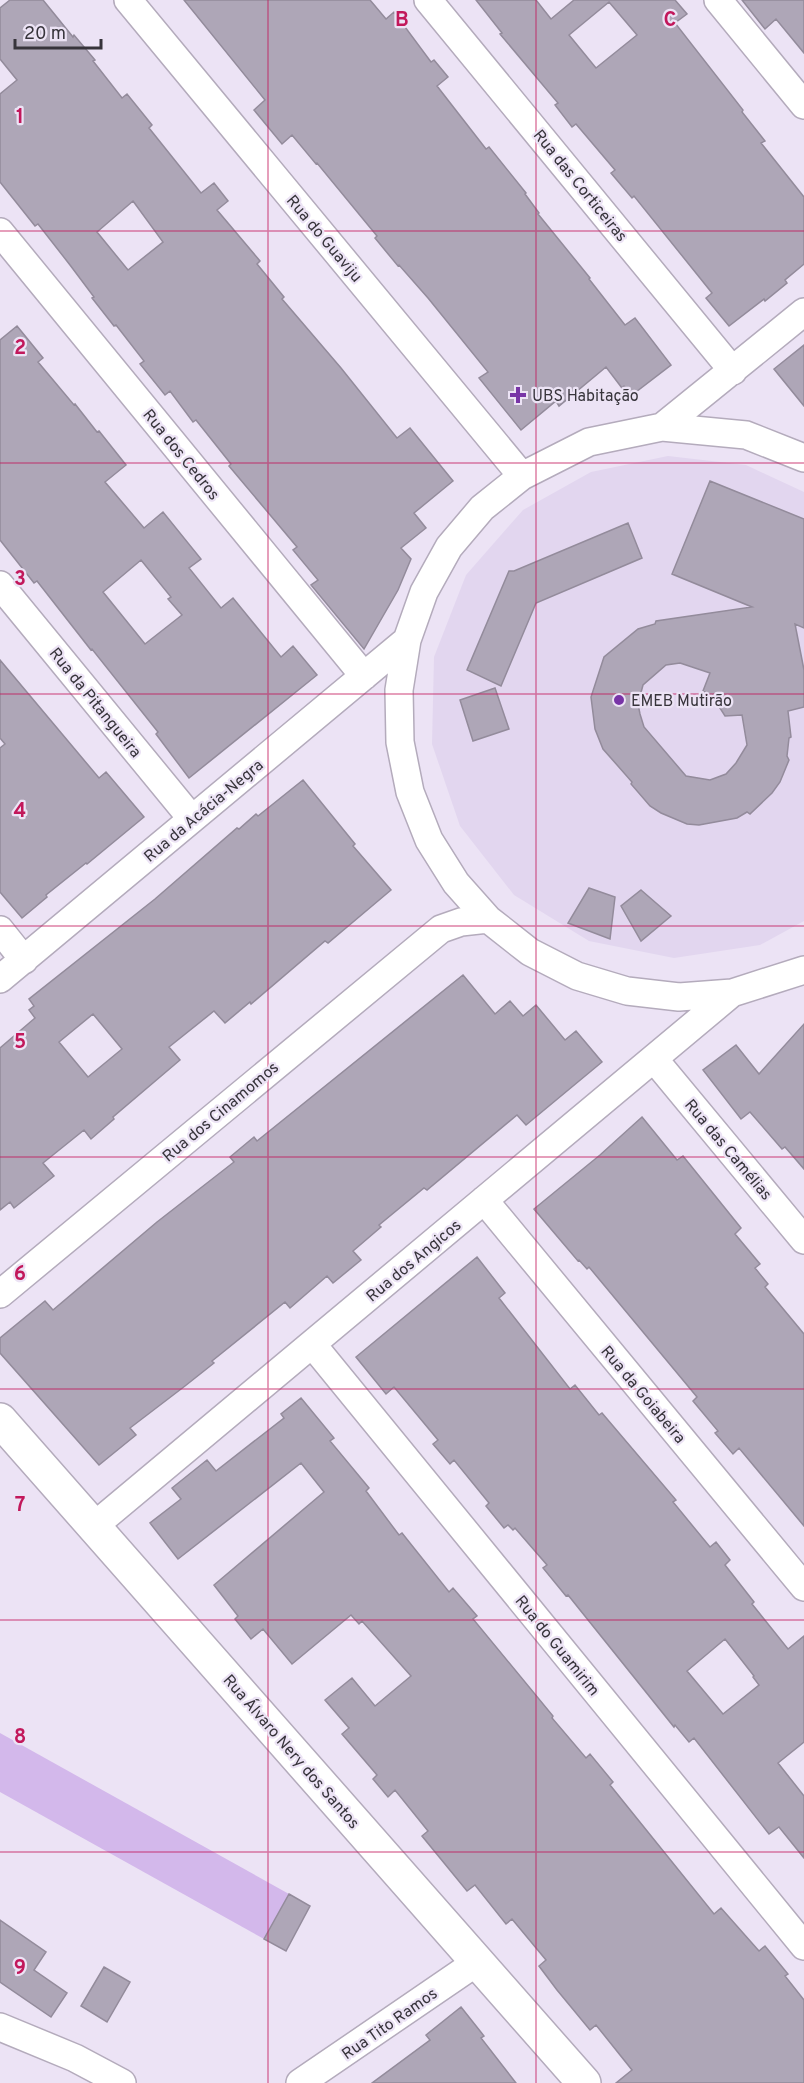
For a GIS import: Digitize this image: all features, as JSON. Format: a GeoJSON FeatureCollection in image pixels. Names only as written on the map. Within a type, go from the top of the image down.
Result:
{"type":"FeatureCollection","features":[{"type":"Feature","properties":{"kind":"main road","name":"Rua Álvaro Nery dos Santos"},"geometry":{"type":"LineString","coordinates":[[0,1420],[584,2083]]}},
{"type":"Feature","properties":{"kind":"street","name":"Rua do Guaviju"},"geometry":{"type":"LineString","coordinates":[[128,0],[522,476]]}},
{"type":"Feature","properties":{"kind":"street","name":"Rua das Corticeiras"},"geometry":{"type":"LineString","coordinates":[[428,0],[733,371]]}},
{"type":"Feature","properties":{"kind":"street"},"geometry":{"type":"LineString","coordinates":[[718,0],[804,105]]}},
{"type":"Feature","properties":{"kind":"street","name":"Rua dos Cedros"},"geometry":{"type":"LineString","coordinates":[[0,232],[364,675]]}},
{"type":"Feature","properties":{"kind":"street"},"geometry":{"type":"LineString","coordinates":[[662,428],[804,312]]}},
{"type":"Feature","properties":{"kind":"street"},"geometry":{"type":"LineString","coordinates":[[804,458],[746,435],[662,428],[589,442],[522,476],[482,508],[449,547],[424,592],[407,640],[399,690],[400,742],[410,792],[429,840],[456,883],[488,919],[530,952],[577,976],[627,991],[679,997],[732,993],[804,970]]}},
{"type":"Feature","properties":{"kind":"street","name":"Rua da Pitangueira"},"geometry":{"type":"LineString","coordinates":[[0,585],[192,819]]}},
{"type":"Feature","properties":{"kind":"street","name":"Rua da Acácia-Negra"},"geometry":{"type":"LineString","coordinates":[[0,979],[407,640]]}},
{"type":"Feature","properties":{"kind":"street","name":"Rua dos Cinamomos"},"geometry":{"type":"LineString","coordinates":[[441,929],[449,914],[456,883]]}},
{"type":"Feature","properties":{"kind":"street","name":"Rua dos Cinamomos"},"geometry":{"type":"LineString","coordinates":[[0,1294],[441,929],[461,922],[488,919]]}},
{"type":"Feature","properties":{"kind":"street"},"geometry":{"type":"LineString","coordinates":[[0,930],[24,960]]}},
{"type":"Feature","properties":{"kind":"street","name":"Rua dos Angicos"},"geometry":{"type":"LineString","coordinates":[[94,1526],[732,993]]}},
{"type":"Feature","properties":{"kind":"street","name":"Rua das Camélias"},"geometry":{"type":"LineString","coordinates":[[654,1059],[804,1240]]}},
{"type":"Feature","properties":{"kind":"street","name":"Rua da Goiabeira"},"geometry":{"type":"LineString","coordinates":[[484,1200],[804,1587]]}},
{"type":"Feature","properties":{"kind":"street","name":"Rua do Guamirim"},"geometry":{"type":"LineString","coordinates":[[312,1344],[804,1946]]}},
{"type":"Feature","properties":{"kind":"street","name":"Rua Tito Ramos"},"geometry":{"type":"LineString","coordinates":[[300,2083],[477,1962]]}},
{"type":"Feature","properties":{"kind":"street"},"geometry":{"type":"LineString","coordinates":[[0,2028],[75,2058],[122,2083]]}},
{"type":"Feature","properties":{"kind":"shaded area","name":"EMEB Mutirão"},"geometry":{"type":"Polygon","coordinates":[[[668,456],[746,465],[804,492],[804,921],[760,945],[674,958],[589,941],[514,895],[460,826],[432,744],[434,657],[466,575],[523,510],[591,472],[668,456]]]}},
{"type":"Feature","properties":{"kind":"shaded area"},"geometry":{"type":"Polygon","coordinates":[[[0,1733],[289,1894],[264,1939],[0,1792],[0,1733]]]}},
{"type":"Feature","properties":{"kind":"building"},"geometry":{"type":"Polygon","coordinates":[[[10,0],[43,0],[95,60],[93,61],[122,98],[127,94],[152,125],[149,128],[201,193],[214,183],[228,201],[217,210],[260,261],[257,264],[284,297],[282,299],[397,438],[410,428],[453,481],[414,513],[426,528],[401,548],[411,559],[398,590],[364,649],[311,585],[318,580],[293,550],[297,547],[229,466],[231,464],[196,420],[193,422],[170,391],[165,395],[140,364],[144,361],[92,298],[94,297],[70,265],[38,224],[35,226],[0,182],[0,94],[17,80],[0,59],[0,8],[10,0]],[[133,201],[97,232],[128,270],[163,242],[133,201]]]}},
{"type":"Feature","properties":{"kind":"building"},"geometry":{"type":"Polygon","coordinates":[[[184,0],[370,0],[386,19],[394,12],[431,62],[434,60],[448,77],[437,86],[486,149],[489,147],[526,193],[538,214],[625,325],[635,318],[671,365],[632,395],[624,386],[622,388],[606,367],[559,406],[556,401],[521,430],[479,378],[488,372],[428,298],[375,238],[377,236],[317,163],[292,135],[282,144],[254,110],[265,100],[184,0]]]}},
{"type":"Feature","properties":{"kind":"building"},"geometry":{"type":"Polygon","coordinates":[[[476,0],[536,0],[551,19],[574,0],[675,0],[687,14],[675,23],[743,110],[742,112],[765,141],[761,143],[804,197],[804,264],[785,280],[787,283],[729,326],[706,298],[712,293],[634,196],[632,198],[611,173],[615,170],[576,124],[572,127],[555,105],[558,103],[500,34],[502,33],[476,0]],[[609,2],[569,35],[596,68],[637,35],[609,2]]]}},
{"type":"Feature","properties":{"kind":"building"},"geometry":{"type":"Polygon","coordinates":[[[742,0],[804,0],[804,53],[776,19],[765,29],[742,0]]]}},
{"type":"Feature","properties":{"kind":"building"},"geometry":{"type":"Polygon","coordinates":[[[17,326],[43,358],[38,362],[126,465],[105,482],[144,528],[163,512],[201,559],[189,568],[221,608],[233,598],[281,657],[293,646],[317,675],[189,778],[156,734],[158,732],[37,581],[34,583],[0,540],[0,340],[17,326]],[[141,560],[103,592],[145,644],[182,615],[168,599],[171,597],[141,560]]]}},
{"type":"Feature","properties":{"kind":"building"},"geometry":{"type":"Polygon","coordinates":[[[804,345],[804,406],[774,369],[804,345]]]}},
{"type":"Feature","properties":{"kind":"building"},"geometry":{"type":"Polygon","coordinates":[[[710,481],[804,519],[804,628],[795,624],[804,670],[804,707],[788,711],[791,737],[787,756],[789,760],[780,782],[750,814],[747,812],[737,818],[699,825],[687,824],[661,813],[650,806],[603,749],[595,729],[591,697],[604,657],[638,629],[655,624],[656,621],[752,607],[672,574],[710,481]],[[680,663],[666,665],[643,685],[638,704],[644,727],[686,776],[710,780],[726,774],[747,745],[742,715],[725,716],[713,697],[703,691],[710,673],[680,663]]]}},
{"type":"Feature","properties":{"kind":"building"},"geometry":{"type":"Polygon","coordinates":[[[628,523],[642,558],[536,603],[501,686],[467,670],[509,571],[514,571],[628,523]]]}},
{"type":"Feature","properties":{"kind":"building"},"geometry":{"type":"Polygon","coordinates":[[[0,660],[99,778],[106,772],[144,817],[46,895],[47,897],[22,918],[0,892],[0,748],[5,744],[0,738],[0,660]]]}},
{"type":"Feature","properties":{"kind":"building"},"geometry":{"type":"Polygon","coordinates":[[[495,688],[509,729],[473,741],[460,700],[495,688]]]}},
{"type":"Feature","properties":{"kind":"building"},"geometry":{"type":"Polygon","coordinates":[[[303,780],[355,844],[353,846],[391,890],[328,943],[325,941],[225,1023],[214,1011],[169,1047],[180,1060],[113,1117],[114,1119],[91,1139],[84,1130],[43,1163],[54,1176],[14,1208],[10,1202],[0,1210],[0,1048],[35,1018],[29,1010],[34,1006],[29,999],[155,899],[237,828],[239,829],[256,814],[258,816],[303,780]],[[93,1014],[59,1042],[88,1077],[122,1049],[93,1014]]]}},
{"type":"Feature","properties":{"kind":"building"},"geometry":{"type":"Polygon","coordinates":[[[589,888],[615,897],[610,939],[568,923],[589,888]]]}},
{"type":"Feature","properties":{"kind":"building"},"geometry":{"type":"Polygon","coordinates":[[[641,890],[671,916],[641,941],[621,906],[641,890]]]}},
{"type":"Feature","properties":{"kind":"building"},"geometry":{"type":"Polygon","coordinates":[[[463,975],[495,1014],[510,1001],[523,1016],[536,1005],[565,1040],[576,1031],[602,1062],[526,1125],[517,1115],[427,1190],[424,1188],[379,1225],[381,1227],[353,1251],[361,1260],[333,1283],[327,1276],[290,1308],[285,1302],[212,1361],[214,1363],[130,1428],[136,1435],[99,1465],[0,1353],[0,1338],[45,1301],[53,1310],[157,1222],[234,1162],[230,1157],[254,1137],[257,1141],[463,975]]]}},
{"type":"Feature","properties":{"kind":"building"},"geometry":{"type":"Polygon","coordinates":[[[804,1024],[804,1169],[785,1147],[782,1149],[750,1112],[741,1119],[703,1070],[736,1045],[759,1074],[804,1024]]]}},
{"type":"Feature","properties":{"kind":"building"},"geometry":{"type":"Polygon","coordinates":[[[642,1117],[677,1160],[683,1156],[741,1228],[735,1234],[760,1264],[755,1268],[768,1284],[765,1287],[804,1334],[804,1526],[739,1448],[733,1454],[715,1433],[718,1431],[693,1401],[697,1397],[589,1267],[587,1269],[578,1261],[534,1209],[642,1117]]]}},
{"type":"Feature","properties":{"kind":"building"},"geometry":{"type":"Polygon","coordinates":[[[477,1257],[505,1293],[499,1298],[570,1389],[575,1385],[599,1415],[602,1413],[676,1500],[673,1502],[710,1547],[716,1542],[730,1560],[725,1565],[754,1602],[752,1604],[788,1649],[804,1636],[804,1742],[778,1763],[804,1796],[804,1858],[779,1827],[769,1834],[694,1738],[689,1742],[675,1725],[674,1727],[568,1595],[566,1596],[543,1568],[547,1565],[515,1528],[513,1530],[508,1525],[504,1528],[486,1506],[489,1503],[454,1460],[450,1464],[433,1444],[438,1440],[394,1387],[386,1394],[356,1357],[477,1257]],[[725,1639],[687,1671],[723,1714],[759,1685],[725,1639]]]}},
{"type":"Feature","properties":{"kind":"building"},"geometry":{"type":"Polygon","coordinates":[[[301,1398],[334,1438],[330,1441],[369,1488],[366,1491],[399,1535],[402,1533],[449,1592],[453,1588],[477,1616],[473,1619],[586,1758],[590,1754],[613,1782],[610,1785],[714,1914],[721,1908],[759,1951],[765,1946],[788,1974],[785,1976],[804,2000],[804,2083],[616,2083],[632,2070],[596,2025],[590,2030],[557,1990],[539,1966],[546,1960],[512,1919],[506,1924],[475,1885],[467,1891],[422,1836],[428,1831],[395,1790],[388,1797],[373,1779],[377,1775],[342,1734],[349,1728],[325,1700],[352,1678],[375,1706],[411,1676],[362,1621],[359,1624],[351,1615],[292,1664],[263,1629],[251,1639],[235,1619],[238,1616],[214,1585],[324,1492],[301,1463],[178,1559],[150,1523],[181,1499],[172,1488],[207,1460],[216,1471],[284,1418],[281,1414],[301,1398]]]}},
{"type":"Feature","properties":{"kind":"building"},"geometry":{"type":"Polygon","coordinates":[[[289,1894],[310,1906],[286,1951],[264,1939],[289,1894]]]}},
{"type":"Feature","properties":{"kind":"building"},"geometry":{"type":"Polygon","coordinates":[[[0,1920],[46,1952],[34,1970],[67,1993],[51,2017],[0,1982],[0,1920]]]}},
{"type":"Feature","properties":{"kind":"building"},"geometry":{"type":"Polygon","coordinates":[[[104,1967],[130,1982],[107,2022],[81,2006],[104,1967]]]}},
{"type":"Feature","properties":{"kind":"building"},"geometry":{"type":"Polygon","coordinates":[[[461,2007],[484,2036],[481,2038],[516,2083],[372,2083],[430,2040],[426,2035],[461,2007]]]}},
{"type":"Feature","properties":{"kind":"place","name":"UBS Habitação"},"geometry":{"type":"Point","coordinates":[518,395]}},
{"type":"Feature","properties":{"kind":"place","name":"EMEB Mutirão"},"geometry":{"type":"Point","coordinates":[619,700]}}]}
